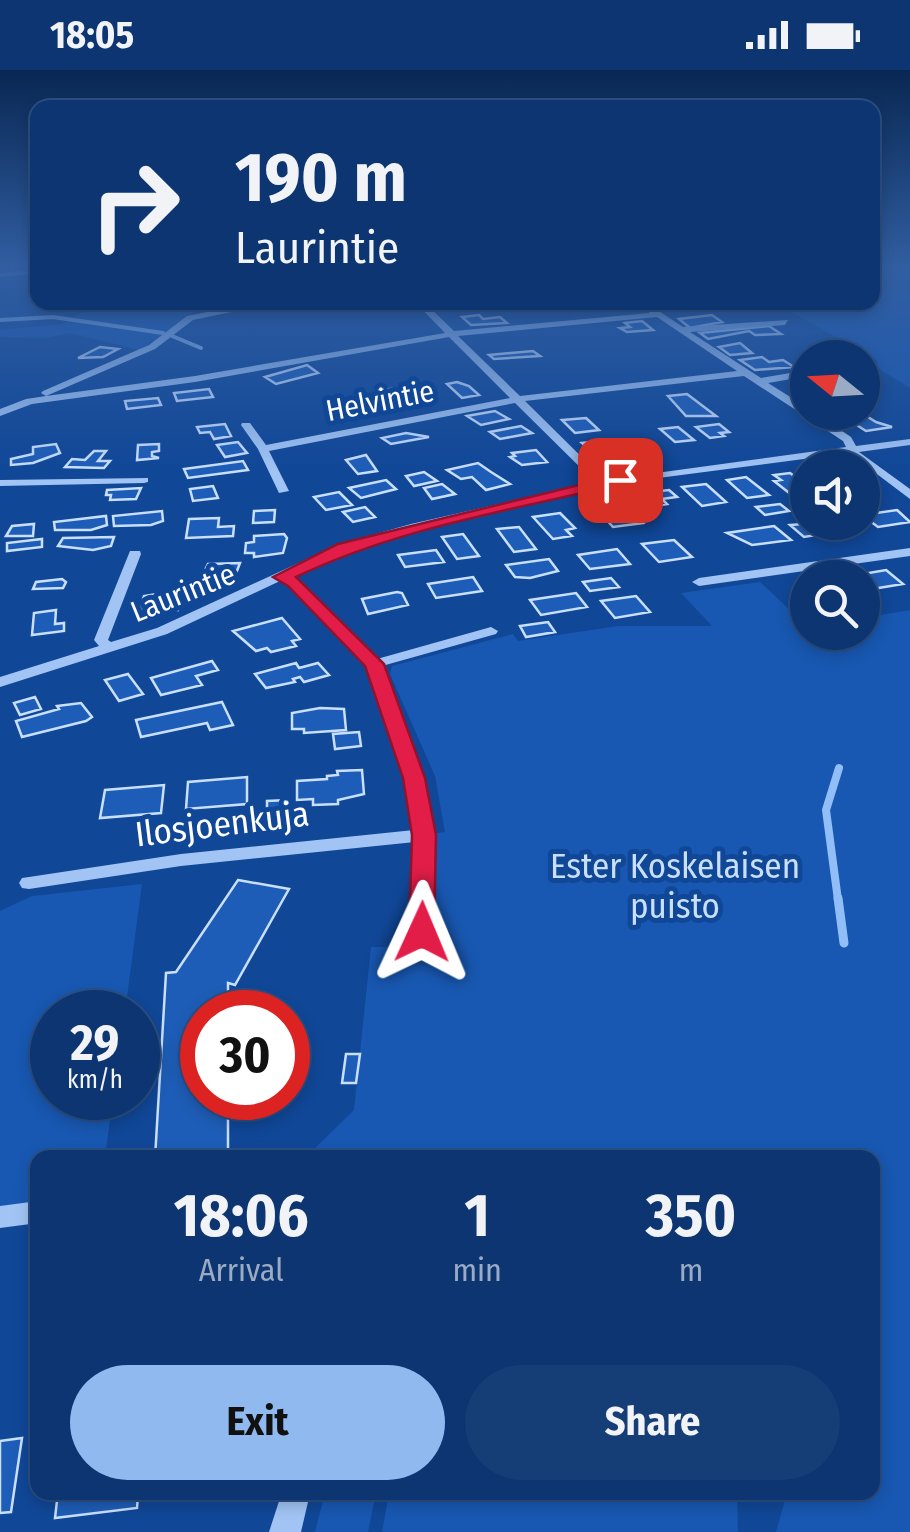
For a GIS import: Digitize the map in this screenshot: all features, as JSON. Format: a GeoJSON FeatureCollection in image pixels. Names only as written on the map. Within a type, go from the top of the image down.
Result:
{"type":"FeatureCollection","features":[{"type":"Feature","properties":{"kind":"street"},"geometry":{"type":"LineString","coordinates":[[0,412],[152,347],[169,334]]}},
{"type":"Feature","properties":{"kind":"street"},"geometry":{"type":"LineString","coordinates":[[30,400],[195,379],[451,334]]}},
{"type":"Feature","properties":{"kind":"street"},"geometry":{"type":"LineString","coordinates":[[452,334],[602,483]]}},
{"type":"Feature","properties":{"kind":"street"},"geometry":{"type":"LineString","coordinates":[[685,334],[847,439],[855,454],[910,495]]}},
{"type":"Feature","properties":{"kind":"street","name":"Helvintie"},"geometry":{"type":"LineString","coordinates":[[263,448],[517,400],[744,373]]}},
{"type":"Feature","properties":{"kind":"street"},"geometry":{"type":"LineString","coordinates":[[761,381],[790,376]]}},
{"type":"Feature","properties":{"kind":"street"},"geometry":{"type":"LineString","coordinates":[[246,425],[263,448],[283,491]]}},
{"type":"Feature","properties":{"kind":"street","name":"Laurintie"},"geometry":{"type":"LineString","coordinates":[[0,682],[109,648],[226,604],[361,542],[602,483],[910,442]]}},
{"type":"Feature","properties":{"kind":"street"},"geometry":{"type":"LineString","coordinates":[[0,484],[144,480]]}},
{"type":"Feature","properties":{"kind":"street"},"geometry":{"type":"LineString","coordinates":[[699,582],[757,570],[910,552]]}},
{"type":"Feature","properties":{"kind":"street"},"geometry":{"type":"LineString","coordinates":[[109,648],[101,640],[135,554]]}},
{"type":"Feature","properties":{"kind":"street"},"geometry":{"type":"LineString","coordinates":[[282,577],[294,582],[374,664],[414,778],[424,835],[422,932]]}},
{"type":"Feature","properties":{"kind":"street"},"geometry":{"type":"LineString","coordinates":[[374,664],[444,647],[491,630]]}},
{"type":"Feature","properties":{"kind":"street","name":"Ilosjoenkuja"},"geometry":{"type":"LineString","coordinates":[[29,884],[181,860],[424,835]]}},
{"type":"Feature","properties":{"kind":"street"},"geometry":{"type":"LineString","coordinates":[[0,1217],[30,1213]]}},
{"type":"Feature","properties":{"kind":"green space"},"geometry":{"type":"Polygon","coordinates":[[[0,334],[64,334],[45,338],[0,334]]]}},
{"type":"Feature","properties":{"kind":"green space"},"geometry":{"type":"Polygon","coordinates":[[[75,334],[163,334],[139,350],[75,334]]]}},
{"type":"Feature","properties":{"kind":"green space"},"geometry":{"type":"Polygon","coordinates":[[[831,334],[910,334],[910,388],[880,369],[880,340],[841,340],[831,334]]]}},
{"type":"Feature","properties":{"kind":"green space","name":"Ester Koskelaisen puisto"},"geometry":{"type":"Polygon","coordinates":[[[760,582],[790,610],[790,650],[880,650],[880,615],[910,610],[910,1532],[776,1532],[785,1500],[880,1500],[880,1150],[313,1150],[354,1110],[371,947],[447,946],[427,873],[431,834],[445,832],[435,776],[390,674],[392,666],[513,634],[518,641],[618,626],[712,626],[681,593],[760,582]]]}},
{"type":"Feature","properties":{"kind":"green space"},"geometry":{"type":"Polygon","coordinates":[[[142,884],[128,990],[30,990],[30,1120],[110,1120],[106,1150],[30,1150],[30,1206],[0,1210],[0,911],[32,896],[142,884]]]}},
{"type":"Feature","properties":{"kind":"green space"},"geometry":{"type":"Polygon","coordinates":[[[323,1500],[375,1500],[368,1532],[315,1532],[323,1500]]]}},
{"type":"Feature","properties":{"kind":"green space"},"geometry":{"type":"Polygon","coordinates":[[[388,1500],[737,1500],[738,1532],[382,1532],[388,1500]]]}},
{"type":"Feature","properties":{"kind":"building"},"geometry":{"type":"Polygon","coordinates":[[[702,334],[732,334],[708,339],[702,334]]]}},
{"type":"Feature","properties":{"kind":"building"},"geometry":{"type":"Polygon","coordinates":[[[740,343],[752,353],[730,355],[719,347],[740,343]]]}},
{"type":"Feature","properties":{"kind":"building"},"geometry":{"type":"Polygon","coordinates":[[[100,347],[118,349],[103,357],[78,358],[100,347]]]}},
{"type":"Feature","properties":{"kind":"building"},"geometry":{"type":"Polygon","coordinates":[[[533,351],[540,356],[494,359],[489,355],[533,351]]]}},
{"type":"Feature","properties":{"kind":"building"},"geometry":{"type":"Polygon","coordinates":[[[740,360],[783,360],[790,367],[755,370],[740,360]]]}},
{"type":"Feature","properties":{"kind":"building"},"geometry":{"type":"Polygon","coordinates":[[[307,365],[318,373],[276,384],[265,377],[307,365]]]}},
{"type":"Feature","properties":{"kind":"building"},"geometry":{"type":"Polygon","coordinates":[[[457,382],[479,395],[462,398],[447,384],[457,382]]]}},
{"type":"Feature","properties":{"kind":"building"},"geometry":{"type":"Polygon","coordinates":[[[406,387],[415,393],[394,397],[375,391],[406,387]]]}},
{"type":"Feature","properties":{"kind":"building"},"geometry":{"type":"Polygon","coordinates":[[[209,389],[213,397],[177,401],[174,393],[209,389]]]}},
{"type":"Feature","properties":{"kind":"building"},"geometry":{"type":"Polygon","coordinates":[[[687,394],[716,416],[686,416],[668,396],[687,394]]]}},
{"type":"Feature","properties":{"kind":"building"},"geometry":{"type":"Polygon","coordinates":[[[158,398],[161,405],[127,409],[125,401],[158,398]]]}},
{"type":"Feature","properties":{"kind":"building"},"geometry":{"type":"Polygon","coordinates":[[[495,411],[509,419],[481,425],[467,416],[495,411]]]}},
{"type":"Feature","properties":{"kind":"building"},"geometry":{"type":"Polygon","coordinates":[[[586,418],[599,430],[575,433],[562,420],[586,418]]]}},
{"type":"Feature","properties":{"kind":"building"},"geometry":{"type":"Polygon","coordinates":[[[225,424],[231,436],[214,439],[210,432],[200,433],[197,427],[225,424]]]}},
{"type":"Feature","properties":{"kind":"building"},"geometry":{"type":"Polygon","coordinates":[[[719,424],[729,432],[720,433],[724,436],[710,438],[696,427],[719,424]]]}},
{"type":"Feature","properties":{"kind":"building"},"geometry":{"type":"Polygon","coordinates":[[[521,426],[532,433],[500,439],[490,432],[521,426]]]}},
{"type":"Feature","properties":{"kind":"building"},"geometry":{"type":"Polygon","coordinates":[[[678,427],[694,440],[675,442],[660,429],[678,427]]]}},
{"type":"Feature","properties":{"kind":"building"},"geometry":{"type":"Polygon","coordinates":[[[406,433],[429,437],[391,444],[382,438],[406,433]]]}},
{"type":"Feature","properties":{"kind":"building"},"geometry":{"type":"Polygon","coordinates":[[[601,441],[617,452],[595,454],[582,443],[601,441]]]}},
{"type":"Feature","properties":{"kind":"building"},"geometry":{"type":"Polygon","coordinates":[[[238,442],[247,453],[225,457],[217,445],[238,442]]]}},
{"type":"Feature","properties":{"kind":"building"},"geometry":{"type":"Polygon","coordinates":[[[56,444],[60,453],[33,463],[11,465],[11,459],[33,454],[33,447],[56,444]]]}},
{"type":"Feature","properties":{"kind":"building"},"geometry":{"type":"Polygon","coordinates":[[[159,444],[159,451],[152,452],[152,456],[159,458],[137,460],[138,445],[159,444]]]}},
{"type":"Feature","properties":{"kind":"building"},"geometry":{"type":"Polygon","coordinates":[[[536,450],[547,462],[522,465],[510,457],[515,456],[512,453],[536,450]]]}},
{"type":"Feature","properties":{"kind":"building"},"geometry":{"type":"Polygon","coordinates":[[[94,451],[106,451],[98,461],[110,461],[104,468],[65,467],[72,459],[85,460],[94,451]]]}},
{"type":"Feature","properties":{"kind":"building"},"geometry":{"type":"Polygon","coordinates":[[[366,455],[377,471],[358,474],[346,460],[366,455]]]}},
{"type":"Feature","properties":{"kind":"building"},"geometry":{"type":"Polygon","coordinates":[[[627,458],[633,467],[614,470],[603,463],[627,458]]]}},
{"type":"Feature","properties":{"kind":"building"},"geometry":{"type":"Polygon","coordinates":[[[243,461],[248,470],[188,478],[184,469],[243,461]]]}},
{"type":"Feature","properties":{"kind":"building"},"geometry":{"type":"Polygon","coordinates":[[[478,463],[510,484],[486,490],[472,477],[461,479],[447,470],[478,463]]]}},
{"type":"Feature","properties":{"kind":"building"},"geometry":{"type":"Polygon","coordinates":[[[424,472],[437,481],[414,486],[406,476],[424,472]]]}},
{"type":"Feature","properties":{"kind":"building"},"geometry":{"type":"Polygon","coordinates":[[[790,473],[790,494],[774,481],[781,480],[774,475],[790,473]]]}},
{"type":"Feature","properties":{"kind":"building"},"geometry":{"type":"Polygon","coordinates":[[[746,477],[769,495],[747,498],[727,480],[746,477]]]}},
{"type":"Feature","properties":{"kind":"building"},"geometry":{"type":"Polygon","coordinates":[[[386,480],[396,489],[361,498],[349,488],[386,480]]]}},
{"type":"Feature","properties":{"kind":"building"},"geometry":{"type":"Polygon","coordinates":[[[442,484],[455,494],[432,499],[424,488],[442,484]]]}},
{"type":"Feature","properties":{"kind":"building"},"geometry":{"type":"Polygon","coordinates":[[[706,484],[726,502],[702,506],[682,487],[706,484]]]}},
{"type":"Feature","properties":{"kind":"building"},"geometry":{"type":"Polygon","coordinates":[[[213,486],[218,498],[193,501],[190,489],[213,486]]]}},
{"type":"Feature","properties":{"kind":"building"},"geometry":{"type":"Polygon","coordinates":[[[141,488],[136,499],[110,500],[111,495],[106,495],[107,490],[141,488]]]}},
{"type":"Feature","properties":{"kind":"building"},"geometry":{"type":"Polygon","coordinates":[[[669,490],[677,497],[662,499],[667,504],[644,507],[632,494],[669,490]]]}},
{"type":"Feature","properties":{"kind":"building"},"geometry":{"type":"Polygon","coordinates":[[[339,492],[352,505],[326,510],[314,497],[339,492]]]}},
{"type":"Feature","properties":{"kind":"building"},"geometry":{"type":"Polygon","coordinates":[[[616,495],[643,523],[613,527],[593,505],[599,504],[593,498],[616,495]]]}},
{"type":"Feature","properties":{"kind":"building"},"geometry":{"type":"Polygon","coordinates":[[[780,504],[789,511],[765,515],[756,507],[780,504]]]}},
{"type":"Feature","properties":{"kind":"building"},"geometry":{"type":"Polygon","coordinates":[[[365,507],[375,517],[353,522],[343,512],[365,507]]]}},
{"type":"Feature","properties":{"kind":"building"},"geometry":{"type":"Polygon","coordinates":[[[275,510],[274,522],[253,523],[254,511],[275,510]]]}},
{"type":"Feature","properties":{"kind":"building"},"geometry":{"type":"Polygon","coordinates":[[[897,510],[910,522],[880,527],[880,512],[897,510]]]}},
{"type":"Feature","properties":{"kind":"building"},"geometry":{"type":"Polygon","coordinates":[[[162,511],[163,521],[151,525],[114,526],[113,516],[162,511]]]}},
{"type":"Feature","properties":{"kind":"building"},"geometry":{"type":"Polygon","coordinates":[[[560,513],[575,528],[566,530],[572,536],[553,539],[533,517],[560,513]]]}},
{"type":"Feature","properties":{"kind":"building"},"geometry":{"type":"Polygon","coordinates":[[[106,516],[107,525],[91,530],[55,530],[54,522],[106,516]]]}},
{"type":"Feature","properties":{"kind":"building"},"geometry":{"type":"Polygon","coordinates":[[[219,518],[218,527],[234,526],[233,536],[186,538],[189,519],[219,518]]]}},
{"type":"Feature","properties":{"kind":"building"},"geometry":{"type":"Polygon","coordinates":[[[34,524],[33,536],[6,536],[12,526],[34,524]]]}},
{"type":"Feature","properties":{"kind":"building"},"geometry":{"type":"Polygon","coordinates":[[[774,526],[791,540],[752,545],[727,533],[774,526]]]}},
{"type":"Feature","properties":{"kind":"building"},"geometry":{"type":"Polygon","coordinates":[[[519,527],[536,549],[514,552],[497,529],[519,527]]]}},
{"type":"Feature","properties":{"kind":"building"},"geometry":{"type":"Polygon","coordinates":[[[284,534],[287,538],[283,553],[254,557],[254,553],[245,553],[246,543],[254,542],[254,536],[284,534]]]}},
{"type":"Feature","properties":{"kind":"building"},"geometry":{"type":"Polygon","coordinates":[[[463,534],[479,556],[457,559],[442,537],[463,534]]]}},
{"type":"Feature","properties":{"kind":"building"},"geometry":{"type":"Polygon","coordinates":[[[114,537],[111,546],[93,550],[58,546],[63,538],[114,537]]]}},
{"type":"Feature","properties":{"kind":"building"},"geometry":{"type":"Polygon","coordinates":[[[42,539],[42,547],[7,551],[7,543],[42,539]]]}},
{"type":"Feature","properties":{"kind":"building"},"geometry":{"type":"Polygon","coordinates":[[[674,540],[692,557],[659,562],[642,544],[674,540]]]}},
{"type":"Feature","properties":{"kind":"building"},"geometry":{"type":"Polygon","coordinates":[[[617,549],[630,564],[590,569],[578,555],[617,549]]]}},
{"type":"Feature","properties":{"kind":"building"},"geometry":{"type":"Polygon","coordinates":[[[436,550],[444,562],[405,567],[398,555],[436,550]]]}},
{"type":"Feature","properties":{"kind":"building"},"geometry":{"type":"Polygon","coordinates":[[[549,559],[558,571],[530,578],[515,577],[506,565],[549,559]]]}},
{"type":"Feature","properties":{"kind":"building"},"geometry":{"type":"Polygon","coordinates":[[[240,563],[235,576],[204,572],[208,564],[240,563]]]}},
{"type":"Feature","properties":{"kind":"building"},"geometry":{"type":"Polygon","coordinates":[[[886,570],[903,584],[880,588],[880,571],[886,570]]]}},
{"type":"Feature","properties":{"kind":"building"},"geometry":{"type":"Polygon","coordinates":[[[473,577],[482,591],[436,598],[428,584],[473,577]]]}},
{"type":"Feature","properties":{"kind":"building"},"geometry":{"type":"Polygon","coordinates":[[[611,578],[619,587],[590,591],[583,582],[611,578]]]}},
{"type":"Feature","properties":{"kind":"building"},"geometry":{"type":"Polygon","coordinates":[[[36,582],[66,582],[63,588],[33,589],[36,582]]]}},
{"type":"Feature","properties":{"kind":"building"},"geometry":{"type":"Polygon","coordinates":[[[402,593],[408,605],[368,614],[362,599],[402,593]]]}},
{"type":"Feature","properties":{"kind":"building"},"geometry":{"type":"Polygon","coordinates":[[[576,593],[587,607],[541,615],[530,600],[576,593]]]}},
{"type":"Feature","properties":{"kind":"building"},"geometry":{"type":"Polygon","coordinates":[[[144,596],[183,596],[178,610],[139,610],[144,596]]]}},
{"type":"Feature","properties":{"kind":"building"},"geometry":{"type":"Polygon","coordinates":[[[636,596],[650,612],[615,618],[601,601],[636,596]]]}},
{"type":"Feature","properties":{"kind":"building"},"geometry":{"type":"Polygon","coordinates":[[[56,610],[55,624],[64,623],[64,631],[32,635],[34,613],[56,610]]]}},
{"type":"Feature","properties":{"kind":"building"},"geometry":{"type":"Polygon","coordinates":[[[282,618],[300,639],[292,641],[296,646],[256,651],[233,631],[282,618]]]}},
{"type":"Feature","properties":{"kind":"building"},"geometry":{"type":"Polygon","coordinates":[[[548,622],[555,632],[526,637],[520,626],[548,622]]]}},
{"type":"Feature","properties":{"kind":"building"},"geometry":{"type":"Polygon","coordinates":[[[212,661],[218,670],[196,676],[202,685],[161,695],[151,678],[212,661]]]}},
{"type":"Feature","properties":{"kind":"building"},"geometry":{"type":"Polygon","coordinates":[[[296,663],[299,668],[318,663],[329,675],[304,682],[300,677],[293,679],[295,682],[266,688],[255,674],[296,663]]]}},
{"type":"Feature","properties":{"kind":"building"},"geometry":{"type":"Polygon","coordinates":[[[128,674],[143,694],[119,701],[105,680],[128,674]]]}},
{"type":"Feature","properties":{"kind":"building"},"geometry":{"type":"Polygon","coordinates":[[[35,697],[41,709],[20,715],[14,703],[35,697]]]}},
{"type":"Feature","properties":{"kind":"building"},"geometry":{"type":"Polygon","coordinates":[[[222,702],[233,725],[210,730],[207,723],[141,737],[136,720],[222,702]]]}},
{"type":"Feature","properties":{"kind":"building"},"geometry":{"type":"Polygon","coordinates":[[[81,703],[92,717],[86,721],[22,737],[16,721],[59,709],[57,706],[81,703]]]}},
{"type":"Feature","properties":{"kind":"building"},"geometry":{"type":"Polygon","coordinates":[[[344,709],[346,730],[304,733],[304,729],[292,729],[292,713],[344,709]]]}},
{"type":"Feature","properties":{"kind":"building"},"geometry":{"type":"Polygon","coordinates":[[[359,732],[361,746],[335,749],[333,734],[359,732]]]}},
{"type":"Feature","properties":{"kind":"building"},"geometry":{"type":"Polygon","coordinates":[[[362,770],[364,794],[338,800],[338,804],[313,805],[313,799],[297,800],[297,781],[327,779],[338,775],[337,771],[362,770]]]}},
{"type":"Feature","properties":{"kind":"building"},"geometry":{"type":"Polygon","coordinates":[[[247,777],[247,804],[186,809],[188,782],[247,777]]]}},
{"type":"Feature","properties":{"kind":"building"},"geometry":{"type":"Polygon","coordinates":[[[164,785],[161,813],[100,818],[105,790],[164,785]]]}},
{"type":"Feature","properties":{"kind":"building"},"geometry":{"type":"Polygon","coordinates":[[[288,800],[288,826],[267,827],[267,801],[288,800]]]}},
{"type":"Feature","properties":{"kind":"building"},"geometry":{"type":"Polygon","coordinates":[[[238,880],[289,889],[235,985],[228,983],[228,990],[180,990],[180,1120],[228,1120],[228,1150],[155,1150],[166,973],[176,972],[238,880]]]}},
{"type":"Feature","properties":{"kind":"building"},"geometry":{"type":"Polygon","coordinates":[[[346,1054],[360,1054],[356,1083],[342,1083],[346,1054]]]}},
{"type":"Feature","properties":{"kind":"building"},"geometry":{"type":"Polygon","coordinates":[[[22,1438],[11,1512],[0,1513],[0,1441],[22,1438]]]}},
{"type":"Feature","properties":{"kind":"building"},"geometry":{"type":"Polygon","coordinates":[[[57,1500],[138,1500],[137,1508],[55,1518],[57,1500]]]}},
{"type":"Feature","properties":{"kind":"waterway"},"geometry":{"type":"LineString","coordinates":[[172,336],[201,348]]}},
{"type":"Feature","properties":{"kind":"waterway"},"geometry":{"type":"LineString","coordinates":[[838,900],[826,810],[839,768]]}},
{"type":"Feature","properties":{"kind":"waterway"},"geometry":{"type":"LineString","coordinates":[[838,898],[844,943]]}},
{"type":"Feature","properties":{"kind":"route"},"geometry":{"type":"LineString","coordinates":[[422,932],[424,835],[414,778],[374,664],[294,582],[282,577],[344,547],[620,480]]}}]}
